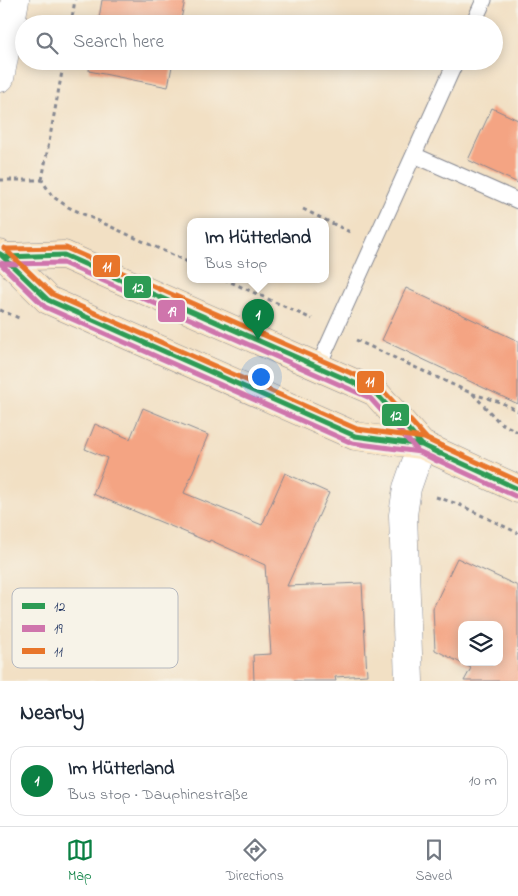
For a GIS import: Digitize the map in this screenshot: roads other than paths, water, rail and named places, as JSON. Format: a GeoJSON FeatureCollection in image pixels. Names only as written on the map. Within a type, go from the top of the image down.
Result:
{"type":"FeatureCollection","features":[{"type":"Feature","properties":{"kind":"main road"},"geometry":{"type":"LineString","coordinates":[[3,255],[64,255],[375,392],[422,446]]}},
{"type":"Feature","properties":{"kind":"main road"},"geometry":{"type":"LineString","coordinates":[[3,255],[48,300],[355,436],[422,446],[518,489]]}},
{"type":"Feature","properties":{"kind":"street"},"geometry":{"type":"LineString","coordinates":[[0,78],[15,0]]}},
{"type":"Feature","properties":{"kind":"street"},"geometry":{"type":"LineString","coordinates":[[409,681],[403,515],[407,488],[422,446]]}},
{"type":"Feature","properties":{"kind":"lane"},"geometry":{"type":"LineString","coordinates":[[477,15],[484,0]]}},
{"type":"Feature","properties":{"kind":"lane"},"geometry":{"type":"LineString","coordinates":[[318,367],[452,70]]}},
{"type":"Feature","properties":{"kind":"lane"},"geometry":{"type":"LineString","coordinates":[[414,154],[518,201]]}},
{"type":"Feature","properties":{"kind":"place","name":"Im Hütterland"},"geometry":{"type":"Point","coordinates":[258,340]}}]}
